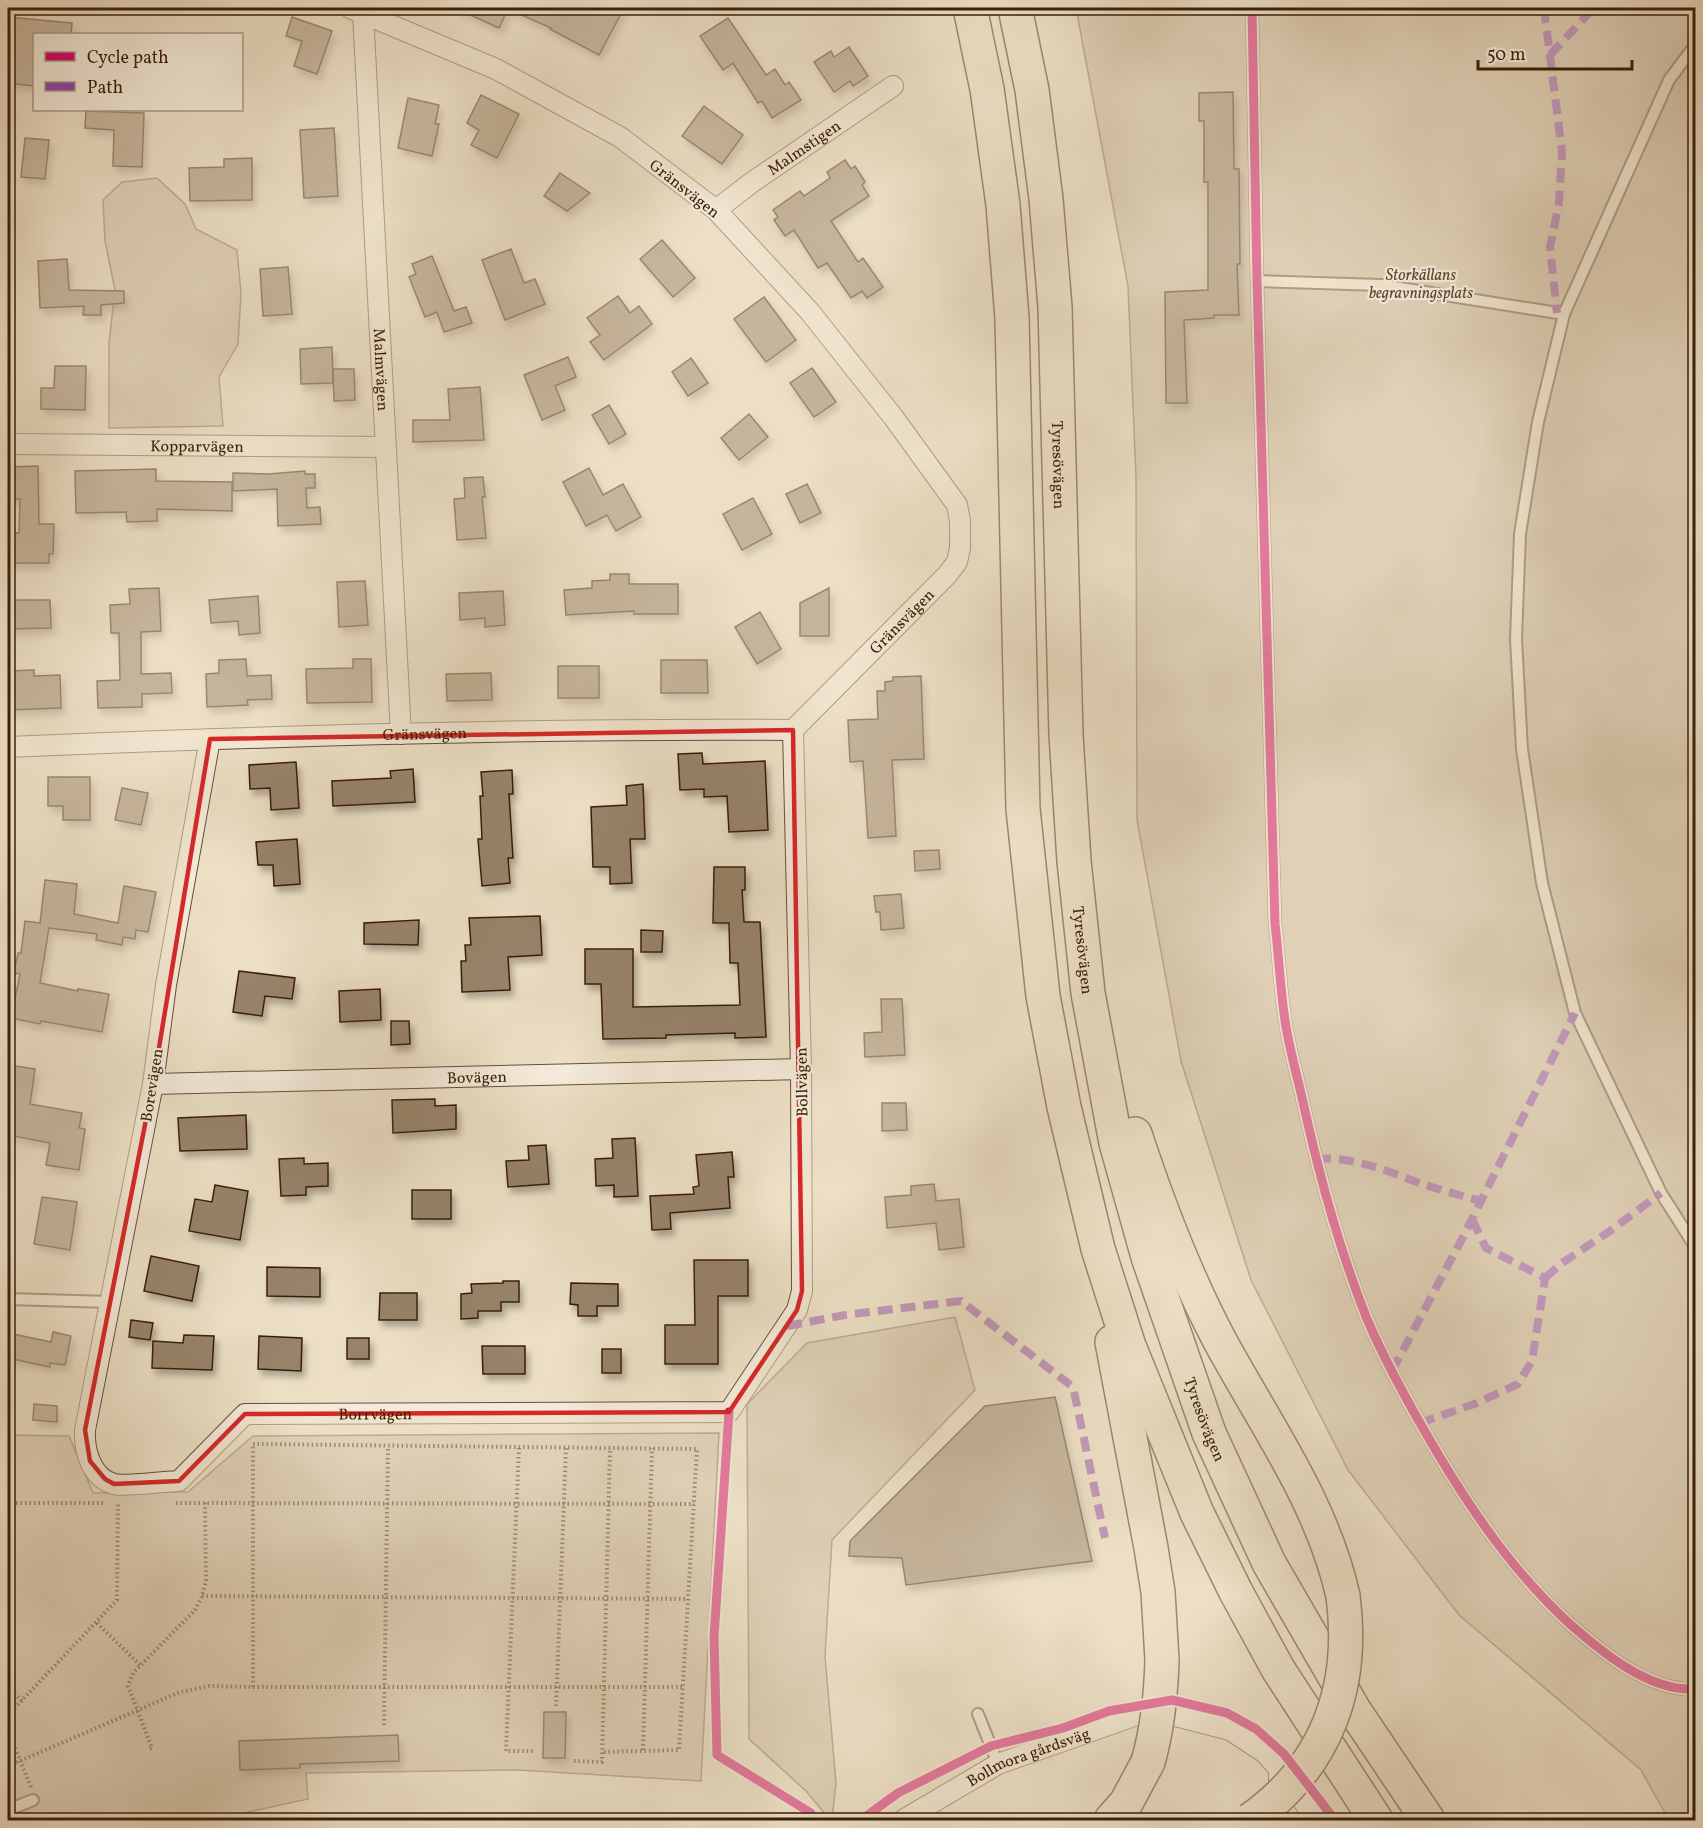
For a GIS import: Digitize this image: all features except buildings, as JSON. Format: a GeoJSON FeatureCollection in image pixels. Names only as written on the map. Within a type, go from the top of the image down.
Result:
{"type":"FeatureCollection","features":[{"type":"Feature","properties":{"kind":"highway"},"geometry":{"type":"LineString","coordinates":[[970,8],[987,88],[1003,205],[1012,318],[1023,809],[1043,996],[1064,1107],[1098,1249],[1129,1346],[1197,1513],[1278,1669],[1376,1821]]}},
{"type":"Feature","properties":{"kind":"highway","name":"Tyresövägen"},"geometry":{"type":"LineString","coordinates":[[1015,8],[1032,90],[1046,199],[1055,307],[1066,735],[1074,861],[1088,993],[1116,1143],[1148,1257],[1209,1433],[1269,1563],[1354,1710],[1428,1821]]}},
{"type":"Feature","properties":{"kind":"highway"},"geometry":{"type":"LineString","coordinates":[[1088,993],[1146,1167],[1194,1287],[1221,1341],[1308,1495],[1332,1557],[1343,1596],[1346,1625],[1344,1658],[1341,1687],[1333,1716],[1321,1743],[1307,1766],[1284,1792],[1250,1821]]}},
{"type":"Feature","properties":{"kind":"highway"},"geometry":{"type":"LineString","coordinates":[[1098,1249],[1114,1357],[1155,1570],[1162,1660],[1159,1713],[1148,1762],[1126,1803],[1111,1821]]}},
{"type":"Feature","properties":{"kind":"street","name":"Gränsvägen"},"geometry":{"type":"LineString","coordinates":[[8,747],[210,739],[625,729],[793,730],[953,569],[957,562],[960,548],[960,521],[957,505],[894,418],[810,312],[716,210],[620,137],[496,69],[360,9]]}},
{"type":"Feature","properties":{"kind":"street","name":"Malmvägen"},"geometry":{"type":"LineString","coordinates":[[360,9],[401,734]]}},
{"type":"Feature","properties":{"kind":"street","name":"Malmstigen"},"geometry":{"type":"LineString","coordinates":[[716,210],[751,183],[893,86]]}},
{"type":"Feature","properties":{"kind":"street","name":"Kopparvägen"},"geometry":{"type":"LineString","coordinates":[[8,444],[385,447]]}},
{"type":"Feature","properties":{"kind":"street","name":"Bollvägen"},"geometry":{"type":"LineString","coordinates":[[729,1412],[797,1310],[802,1291],[801,1069],[793,730]]}},
{"type":"Feature","properties":{"kind":"street","name":"Borevägen"},"geometry":{"type":"LineString","coordinates":[[86,1430],[153,1084],[166,985],[210,739]]}},
{"type":"Feature","properties":{"kind":"street","name":"Bovägen"},"geometry":{"type":"LineString","coordinates":[[153,1084],[801,1069]]}},
{"type":"Feature","properties":{"kind":"street","name":"Borrvägen"},"geometry":{"type":"LineString","coordinates":[[86,1430],[85,1441],[90,1461],[105,1479],[114,1484],[179,1481],[246,1414],[729,1412]]}},
{"type":"Feature","properties":{"kind":"street","name":"Bollmora gårdsväg"},"geometry":{"type":"LineString","coordinates":[[903,1821],[923,1814],[998,1764],[1137,1715]]}},
{"type":"Feature","properties":{"kind":"street"},"geometry":{"type":"LineString","coordinates":[[1172,1715],[1230,1730],[1265,1753],[1279,1768],[1317,1821]]}},
{"type":"Feature","properties":{"kind":"street"},"geometry":{"type":"LineString","coordinates":[[1279,1768],[1279,1793]]}},
{"type":"Feature","properties":{"kind":"lane"},"geometry":{"type":"LineString","coordinates":[[1252,8],[1257,281],[1275,924],[1285,1022],[1316,1159],[1344,1255],[1368,1319],[1420,1423],[1465,1499],[1520,1572],[1550,1606],[1587,1639],[1620,1664],[1655,1682],[1695,1689]]}},
{"type":"Feature","properties":{"kind":"lane"},"geometry":{"type":"LineString","coordinates":[[1695,44],[1669,80],[1564,314],[1538,422],[1520,534],[1516,639],[1522,749],[1542,883],[1575,1013],[1661,1193],[1695,1248]]}},
{"type":"Feature","properties":{"kind":"lane"},"geometry":{"type":"LineString","coordinates":[[1257,281],[1381,285],[1564,314]]}},
{"type":"Feature","properties":{"kind":"lane"},"geometry":{"type":"LineString","coordinates":[[8,1299],[110,1302]]}},
{"type":"Feature","properties":{"kind":"lane"},"geometry":{"type":"LineString","coordinates":[[978,1714],[998,1764]]}},
{"type":"Feature","properties":{"kind":"lane"},"geometry":{"type":"LineString","coordinates":[[8,1810],[33,1795]]}},
{"type":"Feature","properties":{"kind":"path"},"geometry":{"type":"LineString","coordinates":[[253,1687],[253,1444],[697,1449],[679,1750],[602,1752]]}},
{"type":"Feature","properties":{"kind":"path"},"geometry":{"type":"LineString","coordinates":[[384,1725],[388,1447]]}},
{"type":"Feature","properties":{"kind":"path"},"geometry":{"type":"LineString","coordinates":[[519,1448],[506,1751],[535,1751]]}},
{"type":"Feature","properties":{"kind":"path"},"geometry":{"type":"LineString","coordinates":[[556,1706],[566,1448]]}},
{"type":"Feature","properties":{"kind":"path"},"geometry":{"type":"LineString","coordinates":[[574,1761],[602,1762],[610,1448]]}},
{"type":"Feature","properties":{"kind":"path"},"geometry":{"type":"LineString","coordinates":[[643,1750],[652,1448]]}},
{"type":"Feature","properties":{"kind":"path"},"geometry":{"type":"LineString","coordinates":[[8,1567],[8,1503],[129,1503]]}},
{"type":"Feature","properties":{"kind":"path"},"geometry":{"type":"LineString","coordinates":[[33,1795],[8,1731],[9,1714],[98,1623],[117,1599],[118,1503]]}},
{"type":"Feature","properties":{"kind":"path"},"geometry":{"type":"LineString","coordinates":[[172,1503],[694,1504]]}},
{"type":"Feature","properties":{"kind":"path"},"geometry":{"type":"LineString","coordinates":[[150,1749],[152,1748],[128,1686],[133,1673],[195,1610],[202,1596],[206,1580],[205,1503]]}},
{"type":"Feature","properties":{"kind":"path"},"geometry":{"type":"LineString","coordinates":[[202,1596],[688,1599]]}},
{"type":"Feature","properties":{"kind":"path"},"geometry":{"type":"LineString","coordinates":[[98,1623],[140,1665]]}},
{"type":"Feature","properties":{"kind":"path"},"geometry":{"type":"LineString","coordinates":[[8,1766],[180,1692],[209,1686],[683,1687]]}},
{"type":"Feature","properties":{"kind":"path"},"geometry":{"type":"LineString","coordinates":[[8,1687],[22,1701]]}},
{"type":"Feature","properties":{"kind":"highlighted area"},"geometry":{"type":"Polygon","coordinates":[[[793,730],[802,1291],[797,1310],[729,1412],[245,1414],[179,1481],[114,1484],[105,1479],[90,1461],[85,1430],[153,1084],[210,739],[793,730]]]}},
{"type":"Feature","properties":{"kind":"green space","name":"Storkällans begravningsplats"},"geometry":{"type":"Polygon","coordinates":[[[1076,8],[1695,8],[1695,1820],[1669,1820],[1641,1770],[1459,1615],[1348,1470],[1251,1280],[1181,1061],[1137,820],[1136,478],[1128,286],[1076,8]]]}},
{"type":"Feature","properties":{"kind":"green space"},"geometry":{"type":"Polygon","coordinates":[[[157,178],[185,204],[196,229],[237,250],[241,294],[238,344],[219,377],[223,426],[109,428],[109,343],[115,290],[105,241],[103,200],[122,182],[157,178]]]}},
{"type":"Feature","properties":{"kind":"green space"},"geometry":{"type":"Polygon","coordinates":[[[955,1317],[975,1390],[832,1540],[825,1656],[836,1783],[832,1820],[830,1820],[807,1792],[749,1739],[747,1404],[807,1343],[955,1317]]]}},
{"type":"Feature","properties":{"kind":"green space"},"geometry":{"type":"Polygon","coordinates":[[[719,1433],[701,1781],[518,1770],[306,1773],[308,1799],[212,1820],[8,1820],[8,1435],[69,1436],[93,1493],[188,1492],[253,1436],[719,1433]]]}},
{"type":"Feature","properties":{"kind":"marked path"},"geometry":{"type":"LineString","coordinates":[[1544,8],[1562,152],[1559,203],[1550,247],[1557,313]]}},
{"type":"Feature","properties":{"kind":"marked path"},"geometry":{"type":"LineString","coordinates":[[1550,55],[1591,8]]}},
{"type":"Feature","properties":{"kind":"marked path"},"geometry":{"type":"LineString","coordinates":[[1392,1371],[1464,1235],[1575,1013]]}},
{"type":"Feature","properties":{"kind":"marked path"},"geometry":{"type":"LineString","coordinates":[[1316,1159],[1341,1159],[1366,1164],[1431,1187],[1481,1201]]}},
{"type":"Feature","properties":{"kind":"marked path"},"geometry":{"type":"LineString","coordinates":[[1545,1278],[1562,1263],[1661,1193]]}},
{"type":"Feature","properties":{"kind":"marked path"},"geometry":{"type":"LineString","coordinates":[[1420,1423],[1477,1403],[1518,1384],[1532,1361],[1545,1278],[1486,1248],[1472,1219]]}},
{"type":"Feature","properties":{"kind":"marked path"},"geometry":{"type":"LineString","coordinates":[[787,1326],[845,1315],[961,1301],[1073,1387],[1105,1538]]}},
{"type":"Feature","properties":{"kind":"cycle path"},"geometry":{"type":"LineString","coordinates":[[1252,8],[1257,281],[1275,924],[1287,1030],[1323,1184],[1357,1293],[1383,1354],[1438,1454],[1498,1544],[1551,1606],[1612,1658],[1628,1669],[1662,1684],[1696,1689]]}},
{"type":"Feature","properties":{"kind":"cycle path"},"geometry":{"type":"LineString","coordinates":[[729,1412],[714,1637],[717,1755],[811,1813],[813,1820]]}},
{"type":"Feature","properties":{"kind":"cycle path"},"geometry":{"type":"LineString","coordinates":[[861,1820],[898,1793],[991,1746],[1063,1728],[1109,1711],[1172,1700],[1227,1713],[1256,1729],[1284,1754],[1335,1820]]}}]}
